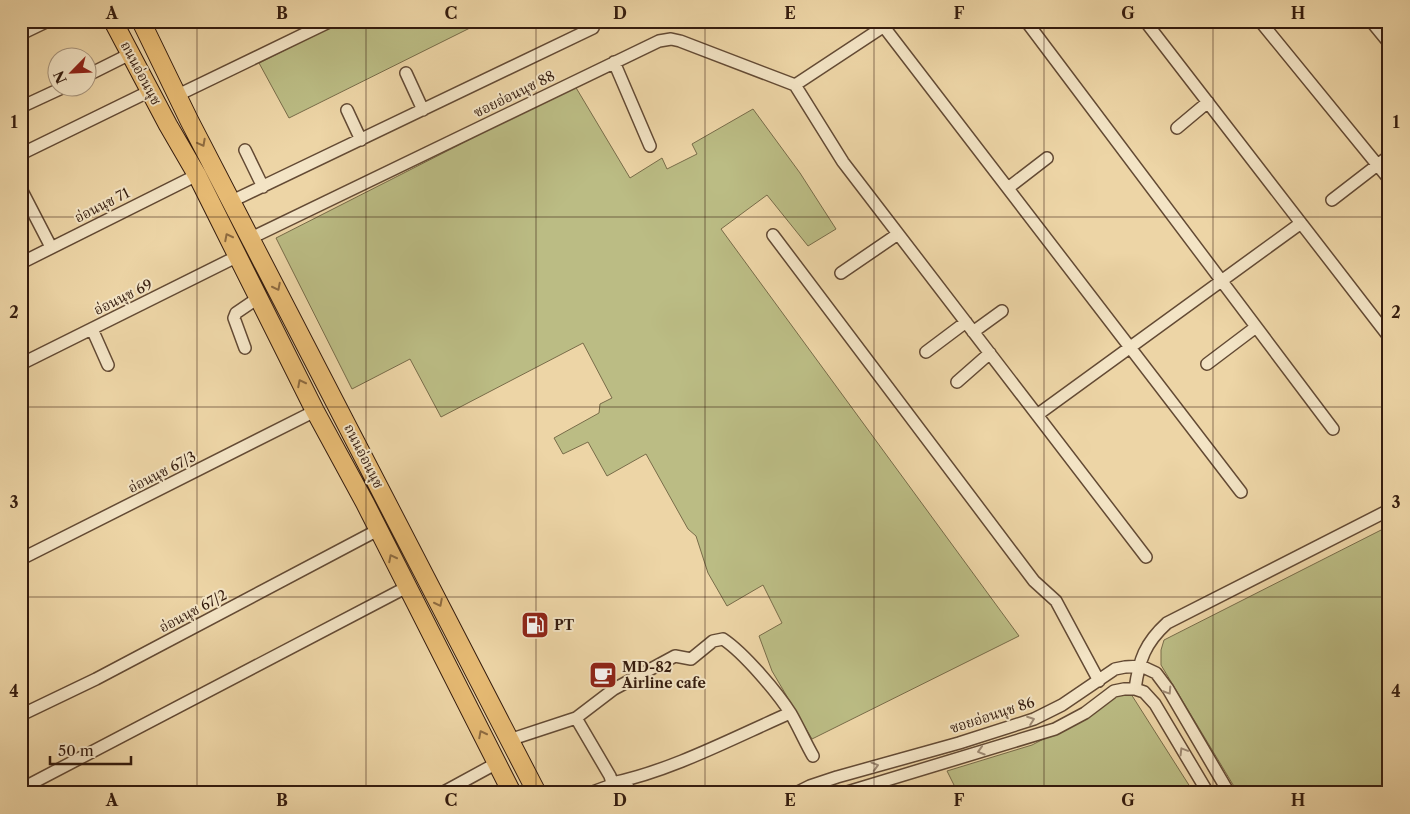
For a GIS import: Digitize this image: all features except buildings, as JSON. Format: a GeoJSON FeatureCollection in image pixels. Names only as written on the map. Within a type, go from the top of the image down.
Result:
{"type":"FeatureCollection","features":[{"type":"Feature","properties":{"kind":"main road","name":"ถนนอ่อนนุช"},"geometry":{"type":"LineString","coordinates":[[113,21],[130,54],[189,120]]}},
{"type":"Feature","properties":{"kind":"main road","name":"ถนนอ่อนนุช"},"geometry":{"type":"LineString","coordinates":[[129,21],[154,83],[168,125],[197,175],[258,298],[512,793]]}},
{"type":"Feature","properties":{"kind":"main road","name":"ถนนอ่อนนุช"},"geometry":{"type":"LineString","coordinates":[[141,21],[189,120],[537,793]]}},
{"type":"Feature","properties":{"kind":"street"},"geometry":{"type":"LineString","coordinates":[[21,34],[48,21]]}},
{"type":"Feature","properties":{"kind":"street"},"geometry":{"type":"LineString","coordinates":[[178,95],[331,21]]}},
{"type":"Feature","properties":{"kind":"street"},"geometry":{"type":"LineString","coordinates":[[1026,21],[1333,429]]}},
{"type":"Feature","properties":{"kind":"street"},"geometry":{"type":"LineString","coordinates":[[1146,21],[1300,224],[1389,336]]}},
{"type":"Feature","properties":{"kind":"street"},"geometry":{"type":"LineString","coordinates":[[1260,21],[1389,179]]}},
{"type":"Feature","properties":{"kind":"street"},"geometry":{"type":"LineString","coordinates":[[1371,21],[1389,43]]}},
{"type":"Feature","properties":{"kind":"street"},"geometry":{"type":"LineString","coordinates":[[1146,557],[843,162],[795,85],[888,24],[1008,188],[1241,492]]}},
{"type":"Feature","properties":{"kind":"street"},"geometry":{"type":"LineString","coordinates":[[232,200],[263,187],[594,28]]}},
{"type":"Feature","properties":{"kind":"street","name":"ซอยอ่อนนุช 88"},"geometry":{"type":"LineString","coordinates":[[251,238],[659,41],[671,39],[680,41],[795,85]]}},
{"type":"Feature","properties":{"kind":"street"},"geometry":{"type":"LineString","coordinates":[[98,70],[130,54]]}},
{"type":"Feature","properties":{"kind":"street"},"geometry":{"type":"LineString","coordinates":[[614,62],[650,146]]}},
{"type":"Feature","properties":{"kind":"street"},"geometry":{"type":"LineString","coordinates":[[406,74],[423,110]]}},
{"type":"Feature","properties":{"kind":"street"},"geometry":{"type":"LineString","coordinates":[[21,154],[154,83]]}},
{"type":"Feature","properties":{"kind":"street"},"geometry":{"type":"LineString","coordinates":[[21,107],[48,94]]}},
{"type":"Feature","properties":{"kind":"street"},"geometry":{"type":"LineString","coordinates":[[1177,128],[1208,102]]}},
{"type":"Feature","properties":{"kind":"street"},"geometry":{"type":"LineString","coordinates":[[347,110],[361,140]]}},
{"type":"Feature","properties":{"kind":"street"},"geometry":{"type":"LineString","coordinates":[[245,150],[263,187]]}},
{"type":"Feature","properties":{"kind":"street"},"geometry":{"type":"LineString","coordinates":[[1332,200],[1389,156]]}},
{"type":"Feature","properties":{"kind":"street"},"geometry":{"type":"LineString","coordinates":[[1008,188],[1047,158]]}},
{"type":"Feature","properties":{"kind":"street","name":"อ่อนนุช 71"},"geometry":{"type":"LineString","coordinates":[[21,262],[197,175]]}},
{"type":"Feature","properties":{"kind":"street"},"geometry":{"type":"LineString","coordinates":[[21,189],[52,248]]}},
{"type":"Feature","properties":{"kind":"street"},"geometry":{"type":"LineString","coordinates":[[1037,415],[1300,224]]}},
{"type":"Feature","properties":{"kind":"street"},"geometry":{"type":"LineString","coordinates":[[841,273],[898,234]]}},
{"type":"Feature","properties":{"kind":"street"},"geometry":{"type":"LineString","coordinates":[[773,235],[1034,581],[1056,601],[1099,681]]}},
{"type":"Feature","properties":{"kind":"street","name":"อ่อนนุช 69"},"geometry":{"type":"LineString","coordinates":[[21,364],[238,256]]}},
{"type":"Feature","properties":{"kind":"street"},"geometry":{"type":"LineString","coordinates":[[245,348],[234,318],[236,313],[258,298]]}},
{"type":"Feature","properties":{"kind":"street"},"geometry":{"type":"LineString","coordinates":[[973,332],[1002,311]]}},
{"type":"Feature","properties":{"kind":"street"},"geometry":{"type":"LineString","coordinates":[[926,352],[966,322]]}},
{"type":"Feature","properties":{"kind":"street"},"geometry":{"type":"LineString","coordinates":[[1207,364],[1256,327]]}},
{"type":"Feature","properties":{"kind":"street"},"geometry":{"type":"LineString","coordinates":[[92,329],[108,365]]}},
{"type":"Feature","properties":{"kind":"street"},"geometry":{"type":"LineString","coordinates":[[958,382],[990,353]]}},
{"type":"Feature","properties":{"kind":"street","name":"อ่อนนุช 67/3"},"geometry":{"type":"LineString","coordinates":[[21,559],[316,411]]}},
{"type":"Feature","properties":{"kind":"street"},"geometry":{"type":"LineString","coordinates":[[1135,689],[1138,666],[1153,635],[1167,623],[1389,510]]}},
{"type":"Feature","properties":{"kind":"street","name":"อ่อนนุช 67/2"},"geometry":{"type":"LineString","coordinates":[[21,716],[96,679],[378,530]]}},
{"type":"Feature","properties":{"kind":"street"},"geometry":{"type":"LineString","coordinates":[[21,790],[407,587]]}},
{"type":"Feature","properties":{"kind":"street"},"geometry":{"type":"LineString","coordinates":[[509,740],[576,718],[614,689],[675,656],[691,659],[713,641],[723,639],[733,646],[765,681],[790,713],[813,756]]}},
{"type":"Feature","properties":{"kind":"street"},"geometry":{"type":"LineString","coordinates":[[1138,666],[1156,673],[1229,793]]}},
{"type":"Feature","properties":{"kind":"street","name":"ซอยอ่อนนุช 86"},"geometry":{"type":"LineString","coordinates":[[796,793],[810,786],[846,774],[959,743],[1034,719],[1062,705],[1115,669],[1138,666]]}},
{"type":"Feature","properties":{"kind":"street"},"geometry":{"type":"LineString","coordinates":[[846,774],[848,792],[1055,729],[1085,713],[1114,691],[1135,689],[1144,692],[1155,704],[1208,793]]}},
{"type":"Feature","properties":{"kind":"street"},"geometry":{"type":"LineString","coordinates":[[590,793],[612,783],[690,758],[790,713]]}},
{"type":"Feature","properties":{"kind":"street"},"geometry":{"type":"LineString","coordinates":[[576,718],[610,776],[612,783]]}},
{"type":"Feature","properties":{"kind":"street"},"geometry":{"type":"LineString","coordinates":[[442,793],[497,764]]}},
{"type":"Feature","properties":{"kind":"street"},"geometry":{"type":"LineString","coordinates":[[626,780],[630,793]]}},
{"type":"Feature","properties":{"kind":"green space"},"geometry":{"type":"Polygon","coordinates":[[[343,21],[484,21],[289,118],[259,63],[343,21]]]}},
{"type":"Feature","properties":{"kind":"green space"},"geometry":{"type":"Polygon","coordinates":[[[575,86],[630,178],[662,158],[667,169],[697,154],[692,144],[753,109],[800,173],[836,229],[808,246],[767,195],[721,229],[1019,636],[812,739],[772,671],[759,636],[782,623],[763,585],[727,606],[708,573],[696,536],[688,529],[646,454],[607,476],[588,442],[563,454],[554,438],[599,413],[600,404],[612,398],[583,343],[441,417],[410,359],[352,389],[276,238],[575,86]]]}},
{"type":"Feature","properties":{"kind":"green space"},"geometry":{"type":"Polygon","coordinates":[[[1389,526],[1389,793],[1238,793],[1161,665],[1161,650],[1164,640],[1389,526]]]}},
{"type":"Feature","properties":{"kind":"green space"},"geometry":{"type":"Polygon","coordinates":[[[1131,694],[1194,793],[958,793],[947,771],[1032,745],[1096,712],[1117,696],[1131,694]]]}},
{"type":"Feature","properties":{"kind":"place","name":"PT"},"geometry":{"type":"Point","coordinates":[535,625]}},
{"type":"Feature","properties":{"kind":"place","name":"MD-82 Airline cafe"},"geometry":{"type":"Point","coordinates":[603,675]}}]}
